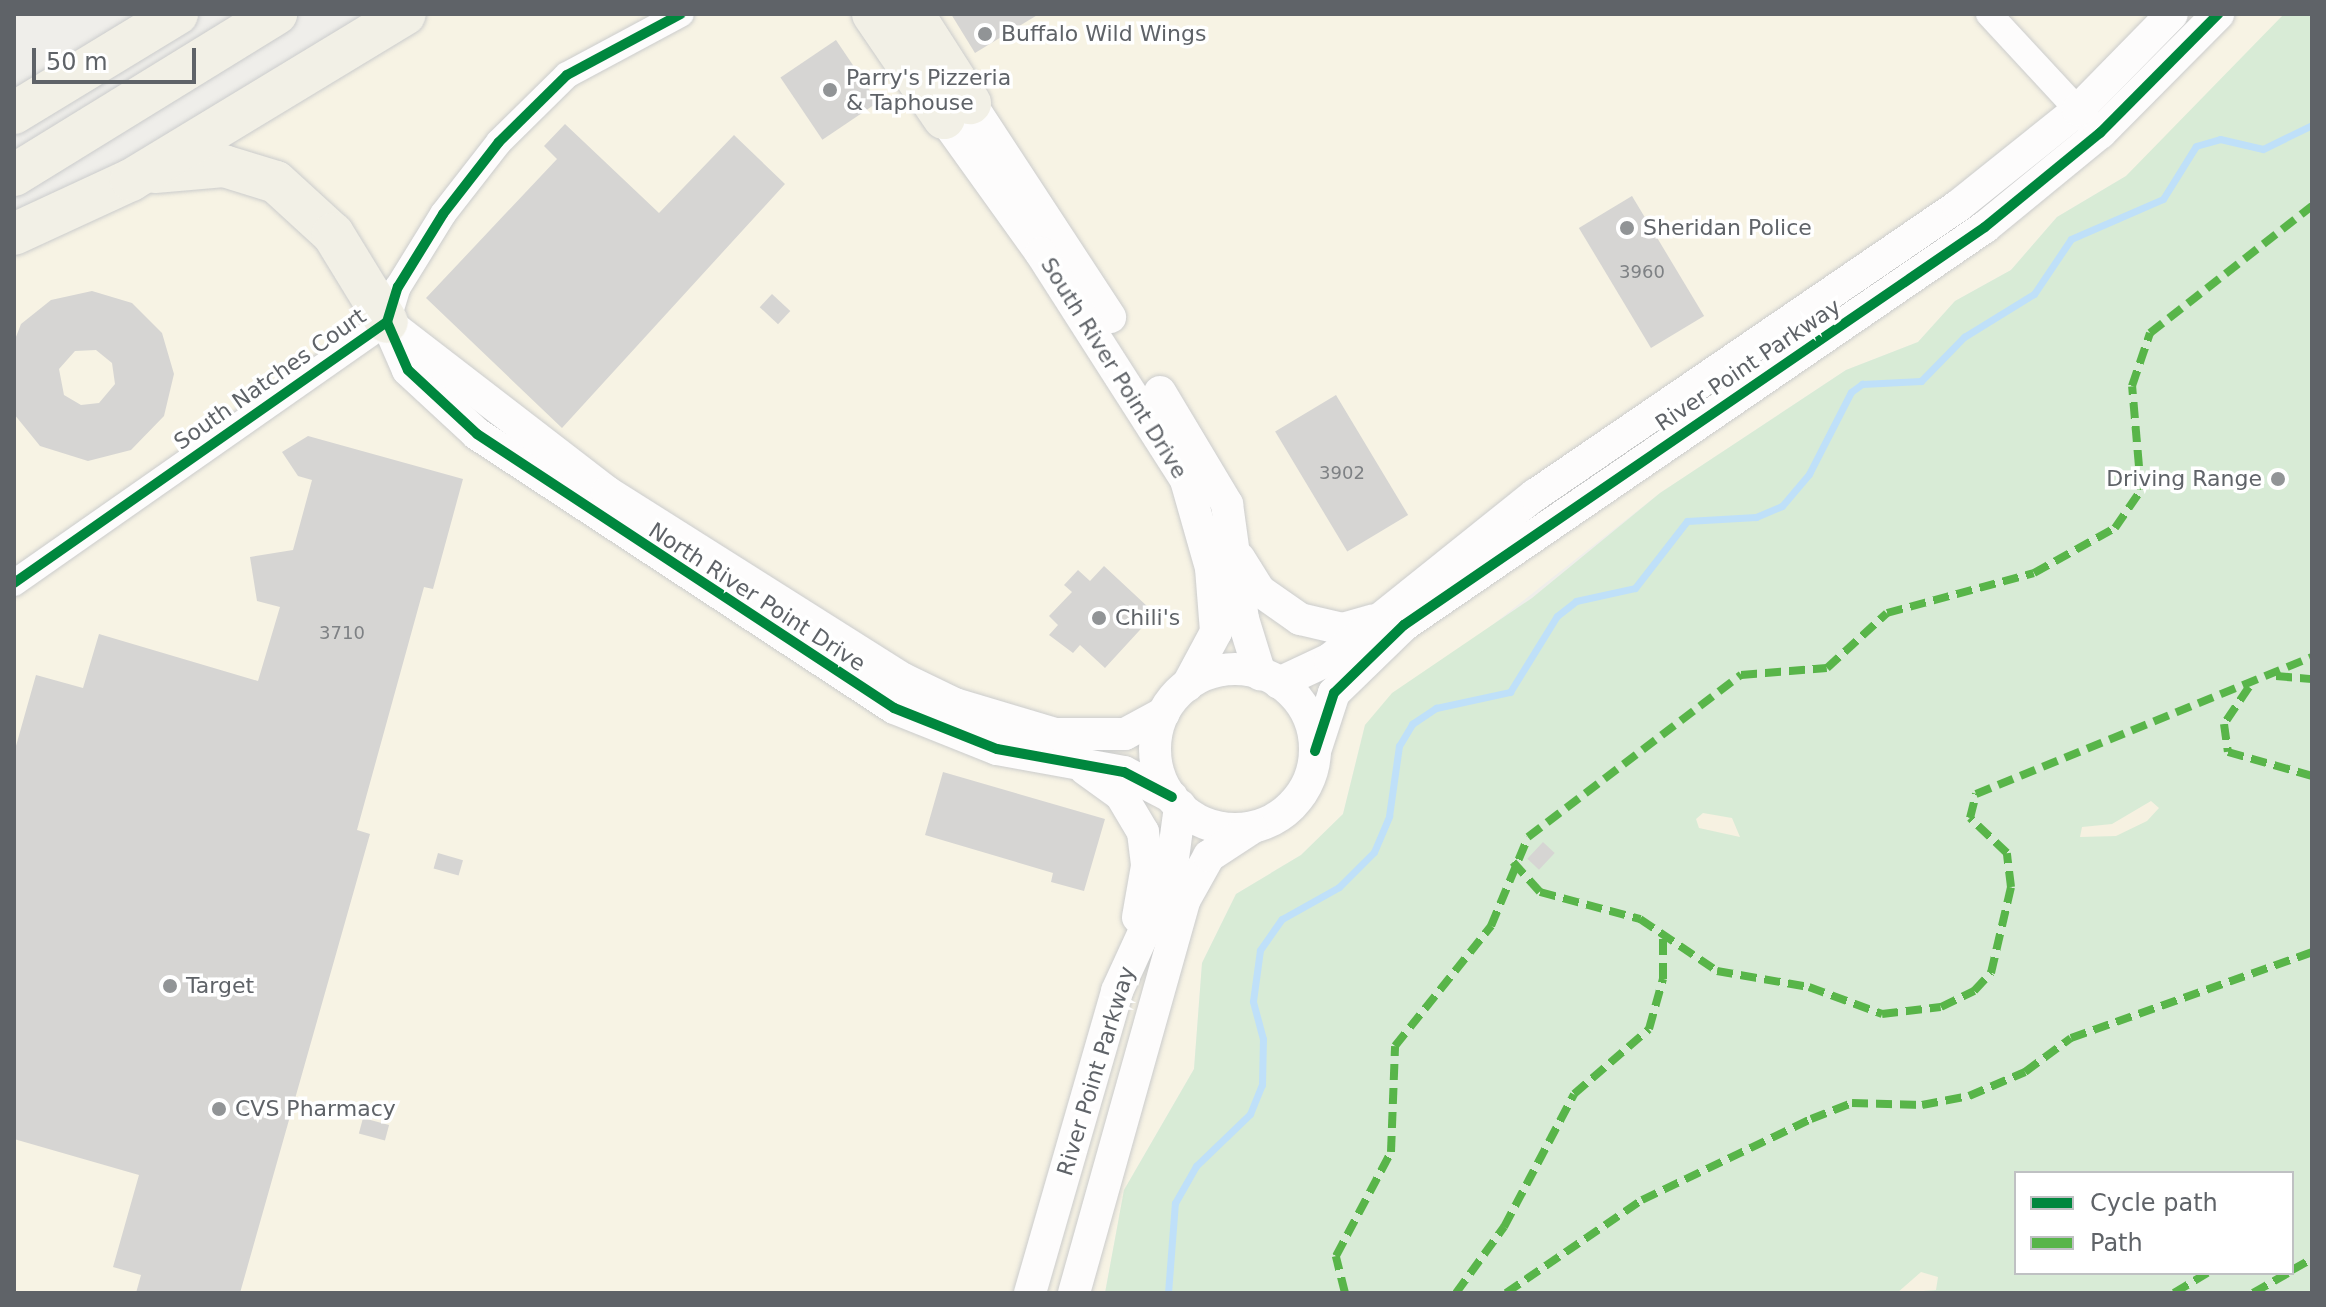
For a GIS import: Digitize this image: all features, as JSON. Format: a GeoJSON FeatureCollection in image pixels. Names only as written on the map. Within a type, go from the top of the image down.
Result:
{"type":"FeatureCollection","features":[{"type":"Feature","properties":{"kind":"highway"},"geometry":{"type":"LineString","coordinates":[[14,113],[177,14]]}},
{"type":"Feature","properties":{"kind":"highway"},"geometry":{"type":"LineString","coordinates":[[14,175],[276,14]]}},
{"type":"Feature","properties":{"kind":"highway"},"geometry":{"type":"LineString","coordinates":[[14,234],[131,180],[405,14]]}},
{"type":"Feature","properties":{"kind":"highway"},"geometry":{"type":"LineString","coordinates":[[873,14],[957,110]]}},
{"type":"Feature","properties":{"kind":"highway"},"geometry":{"type":"LineString","coordinates":[[913,14],[957,110]]}},
{"type":"Feature","properties":{"kind":"highway"},"geometry":{"type":"LineString","coordinates":[[131,180],[195,164],[276,182],[333,234],[387,322]]}},
{"type":"Feature","properties":{"kind":"street","name":"South Natches Court"},"geometry":{"type":"LineString","coordinates":[[14,583],[387,322],[398,287],[443,214],[499,142],[567,75],[681,14]]}},
{"type":"Feature","properties":{"kind":"street"},"geometry":{"type":"LineString","coordinates":[[1989,14],[2100,133]]}},
{"type":"Feature","properties":{"kind":"street","name":"River Point Parkway"},"geometry":{"type":"LineString","coordinates":[[1270,678],[1330,659],[1535,495],[1904,245],[2078,110],[2172,14]]}},
{"type":"Feature","properties":{"kind":"street","name":"River Point Parkway"},"geometry":{"type":"LineString","coordinates":[[1315,751],[1334,693],[1404,625],[1903,285],[2100,133],[2218,14]]}},
{"type":"Feature","properties":{"kind":"street","name":"South River Point Drive"},"geometry":{"type":"LineString","coordinates":[[957,110],[1209,467],[1227,504],[1238,556],[1243,619],[1270,678]]}},
{"type":"Feature","properties":{"kind":"street","name":"South River Point Drive"},"geometry":{"type":"LineString","coordinates":[[957,110],[1050,265],[1186,480],[1208,553],[1216,620],[1210,650],[1187,686]]}},
{"type":"Feature","properties":{"kind":"street","name":"North River Point Drive"},"geometry":{"type":"LineString","coordinates":[[387,322],[607,492],[903,679],[955,704],[1055,734],[1125,734],[1164,713]]}},
{"type":"Feature","properties":{"kind":"street","name":"North River Point Drive"},"geometry":{"type":"LineString","coordinates":[[387,322],[408,370],[442,404],[638,543],[919,722],[1067,762],[1143,778],[1176,802]]}},
{"type":"Feature","properties":{"kind":"street"},"geometry":{"type":"LineString","coordinates":[[1238,556],[1256,586],[1300,619],[1343,629],[1383,616]]}},
{"type":"Feature","properties":{"kind":"street"},"geometry":{"type":"LineString","coordinates":[[1222,670],[1270,678],[1306,711],[1315,751],[1300,796],[1252,828],[1215,826],[1176,802],[1156,759],[1164,713],[1187,686],[1222,670]]}},
{"type":"Feature","properties":{"kind":"street"},"geometry":{"type":"LineString","coordinates":[[1067,762],[1116,790],[1143,832],[1145,885],[1126,966]]}},
{"type":"Feature","properties":{"kind":"street","name":"River Point Parkway"},"geometry":{"type":"LineString","coordinates":[[1030,1293],[1126,966],[1171,873],[1176,802]]}},
{"type":"Feature","properties":{"kind":"street","name":"River Point Parkway"},"geometry":{"type":"LineString","coordinates":[[1074,1293],[1185,899],[1209,856],[1252,828]]}},
{"type":"Feature","properties":{"kind":"shaded area"},"geometry":{"type":"Polygon","coordinates":[[[427,14],[2284,14],[2214,93],[2126,176],[2057,217],[2011,270],[1955,301],[1918,342],[1846,370],[1660,493],[1365,725],[1343,814],[1301,855],[1236,894],[1202,963],[1194,1069],[1124,1190],[1105,1293],[14,1293],[14,247],[210,147],[427,14]]]}},
{"type":"Feature","properties":{"kind":"green space"},"geometry":{"type":"Polygon","coordinates":[[[2284,14],[2312,14],[2312,1293],[1105,1293],[1124,1190],[1194,1069],[1202,963],[1236,894],[1301,855],[1343,814],[1365,725],[1392,693],[1532,598],[1660,493],[1846,370],[1918,342],[1955,301],[2011,270],[2057,217],[2126,176],[2284,14]]]}},
{"type":"Feature","properties":{"kind":"sand"},"geometry":{"type":"Polygon","coordinates":[[[2151,801],[2159,808],[2147,821],[2116,836],[2080,837],[2082,827],[2112,824],[2151,801]]]}},
{"type":"Feature","properties":{"kind":"sand"},"geometry":{"type":"Polygon","coordinates":[[[1703,813],[1732,818],[1740,837],[1699,828],[1696,819],[1703,813]]]}},
{"type":"Feature","properties":{"kind":"sand"},"geometry":{"type":"Polygon","coordinates":[[[1921,1272],[1938,1277],[1936,1290],[1897,1293],[1921,1272]]]}},
{"type":"Feature","properties":{"kind":"building","name":"Buffalo Wild Wings"},"geometry":{"type":"Polygon","coordinates":[[[951,14],[1039,14],[975,53],[951,14]]]}},
{"type":"Feature","properties":{"kind":"building","name":"Parry's Pizzeria & Taphouse"},"geometry":{"type":"Polygon","coordinates":[[[836,40],[878,102],[822,140],[780,77],[836,40]]]}},
{"type":"Feature","properties":{"kind":"building"},"geometry":{"type":"Polygon","coordinates":[[[565,124],[659,213],[734,135],[785,184],[562,428],[426,298],[557,159],[544,146],[565,124]]]}},
{"type":"Feature","properties":{"kind":"building"},"geometry":{"type":"Polygon","coordinates":[[[1632,196],[1704,316],[1651,348],[1579,228],[1632,196]]]}},
{"type":"Feature","properties":{"kind":"building"},"geometry":{"type":"Polygon","coordinates":[[[92,291],[132,303],[162,333],[174,374],[164,416],[131,450],[88,461],[40,446],[14,414],[14,342],[21,324],[51,300],[92,291]],[[96,350],[75,351],[59,369],[64,395],[81,405],[99,403],[115,384],[112,363],[96,350]]]}},
{"type":"Feature","properties":{"kind":"building"},"geometry":{"type":"Polygon","coordinates":[[[772,294],[790,311],[778,324],[760,307],[772,294]]]}},
{"type":"Feature","properties":{"kind":"building"},"geometry":{"type":"Polygon","coordinates":[[[1336,395],[1408,515],[1347,552],[1275,432],[1336,395]]]}},
{"type":"Feature","properties":{"kind":"building","name":"Target"},"geometry":{"type":"Polygon","coordinates":[[[308,436],[463,479],[433,589],[424,587],[357,830],[370,834],[240,1293],[136,1293],[141,1275],[113,1267],[139,1175],[14,1139],[14,753],[36,675],[83,688],[99,634],[258,681],[280,607],[257,601],[250,557],[293,550],[312,480],[298,476],[282,452],[308,436]]]}},
{"type":"Feature","properties":{"kind":"building","name":"Chili's"},"geometry":{"type":"Polygon","coordinates":[[[1104,566],[1148,607],[1142,613],[1150,619],[1105,668],[1080,645],[1073,653],[1049,635],[1058,625],[1049,616],[1072,592],[1064,585],[1078,570],[1090,581],[1104,566]]]}},
{"type":"Feature","properties":{"kind":"building"},"geometry":{"type":"Polygon","coordinates":[[[943,772],[1105,819],[1084,891],[1051,882],[1053,873],[925,835],[943,772]]]}},
{"type":"Feature","properties":{"kind":"building"},"geometry":{"type":"Polygon","coordinates":[[[1543,842],[1555,853],[1539,870],[1527,859],[1543,842]]]}},
{"type":"Feature","properties":{"kind":"building"},"geometry":{"type":"Polygon","coordinates":[[[438,853],[463,860],[459,876],[434,868],[438,853]]]}},
{"type":"Feature","properties":{"kind":"building"},"geometry":{"type":"Polygon","coordinates":[[[363,1118],[389,1125],[385,1140],[359,1133],[363,1118]]]}},
{"type":"Feature","properties":{"kind":"waterway"},"geometry":{"type":"LineString","coordinates":[[1168,1293],[1175,1203],[1196,1166],[1250,1114],[1262,1085],[1263,1039],[1253,1001],[1260,950],[1282,919],[1339,887],[1374,852],[1389,816],[1399,746],[1412,724],[1436,708],[1510,692],[1557,616],[1576,601],[1635,588],[1687,521],[1756,517],[1782,506],[1809,474],[1851,392],[1862,384],[1921,381],[1964,337],[2034,294],[2071,239],[2163,199],[2196,146],[2220,139],[2263,149],[2312,125]]}},
{"type":"Feature","properties":{"kind":"marked path"},"geometry":{"type":"LineString","coordinates":[[1345,1293],[1336,1256],[1391,1152],[1395,1046],[1491,926],[1528,837],[1741,675],[1827,668],[1887,613],[2034,573],[2115,528],[2141,490],[2132,386],[2150,333],[2312,206]]}},
{"type":"Feature","properties":{"kind":"marked path"},"geometry":{"type":"LineString","coordinates":[[1513,862],[1540,892],[1640,919],[1717,971],[1809,987],[1882,1014],[1941,1007],[1974,991],[1991,973],[2011,887],[2007,853],[1970,818],[1976,794],[2312,657]]}},
{"type":"Feature","properties":{"kind":"marked path"},"geometry":{"type":"LineString","coordinates":[[2276,676],[2312,679]]}},
{"type":"Feature","properties":{"kind":"marked path"},"geometry":{"type":"LineString","coordinates":[[2249,687],[2224,724],[2228,752],[2312,776]]}},
{"type":"Feature","properties":{"kind":"marked path"},"geometry":{"type":"LineString","coordinates":[[1456,1293],[1504,1227],[1574,1094],[1649,1029],[1663,979],[1663,933]]}},
{"type":"Feature","properties":{"kind":"marked path"},"geometry":{"type":"LineString","coordinates":[[1506,1293],[1642,1200],[1811,1119],[1852,1103],[1922,1105],[1969,1096],[2025,1072],[2071,1038],[2312,952]]}},
{"type":"Feature","properties":{"kind":"marked path"},"geometry":{"type":"LineString","coordinates":[[2294,1269],[2312,1259]]}},
{"type":"Feature","properties":{"kind":"marked path"},"geometry":{"type":"LineString","coordinates":[[2174,1293],[2204,1275]]}},
{"type":"Feature","properties":{"kind":"marked path"},"geometry":{"type":"LineString","coordinates":[[2253,1293],[2284,1275]]}},
{"type":"Feature","properties":{"kind":"cycle path"},"geometry":{"type":"LineString","coordinates":[[14,583],[387,322],[398,287],[443,214],[499,142],[567,75],[681,14]]}},
{"type":"Feature","properties":{"kind":"cycle path"},"geometry":{"type":"LineString","coordinates":[[1315,751],[1334,693],[1404,625],[1985,227],[2100,133],[2218,14]]}},
{"type":"Feature","properties":{"kind":"cycle path"},"geometry":{"type":"LineString","coordinates":[[387,322],[408,370],[477,434],[894,708],[997,749],[1124,772],[1172,797]]}},
{"type":"Feature","properties":{"kind":"place","name":"Buffalo Wild Wings"},"geometry":{"type":"Point","coordinates":[985,34]}},
{"type":"Feature","properties":{"kind":"place","name":"Parry's Pizzeria & Taphouse"},"geometry":{"type":"Point","coordinates":[830,90]}},
{"type":"Feature","properties":{"kind":"place","name":"Sheridan Police"},"geometry":{"type":"Point","coordinates":[1627,228]}},
{"type":"Feature","properties":{"kind":"place","name":"Driving Range"},"geometry":{"type":"Point","coordinates":[2278,479]}},
{"type":"Feature","properties":{"kind":"place","name":"Chili's"},"geometry":{"type":"Point","coordinates":[1099,618]}},
{"type":"Feature","properties":{"kind":"place","name":"Target"},"geometry":{"type":"Point","coordinates":[170,986]}},
{"type":"Feature","properties":{"kind":"place","name":"CVS Pharmacy"},"geometry":{"type":"Point","coordinates":[219,1109]}}]}
